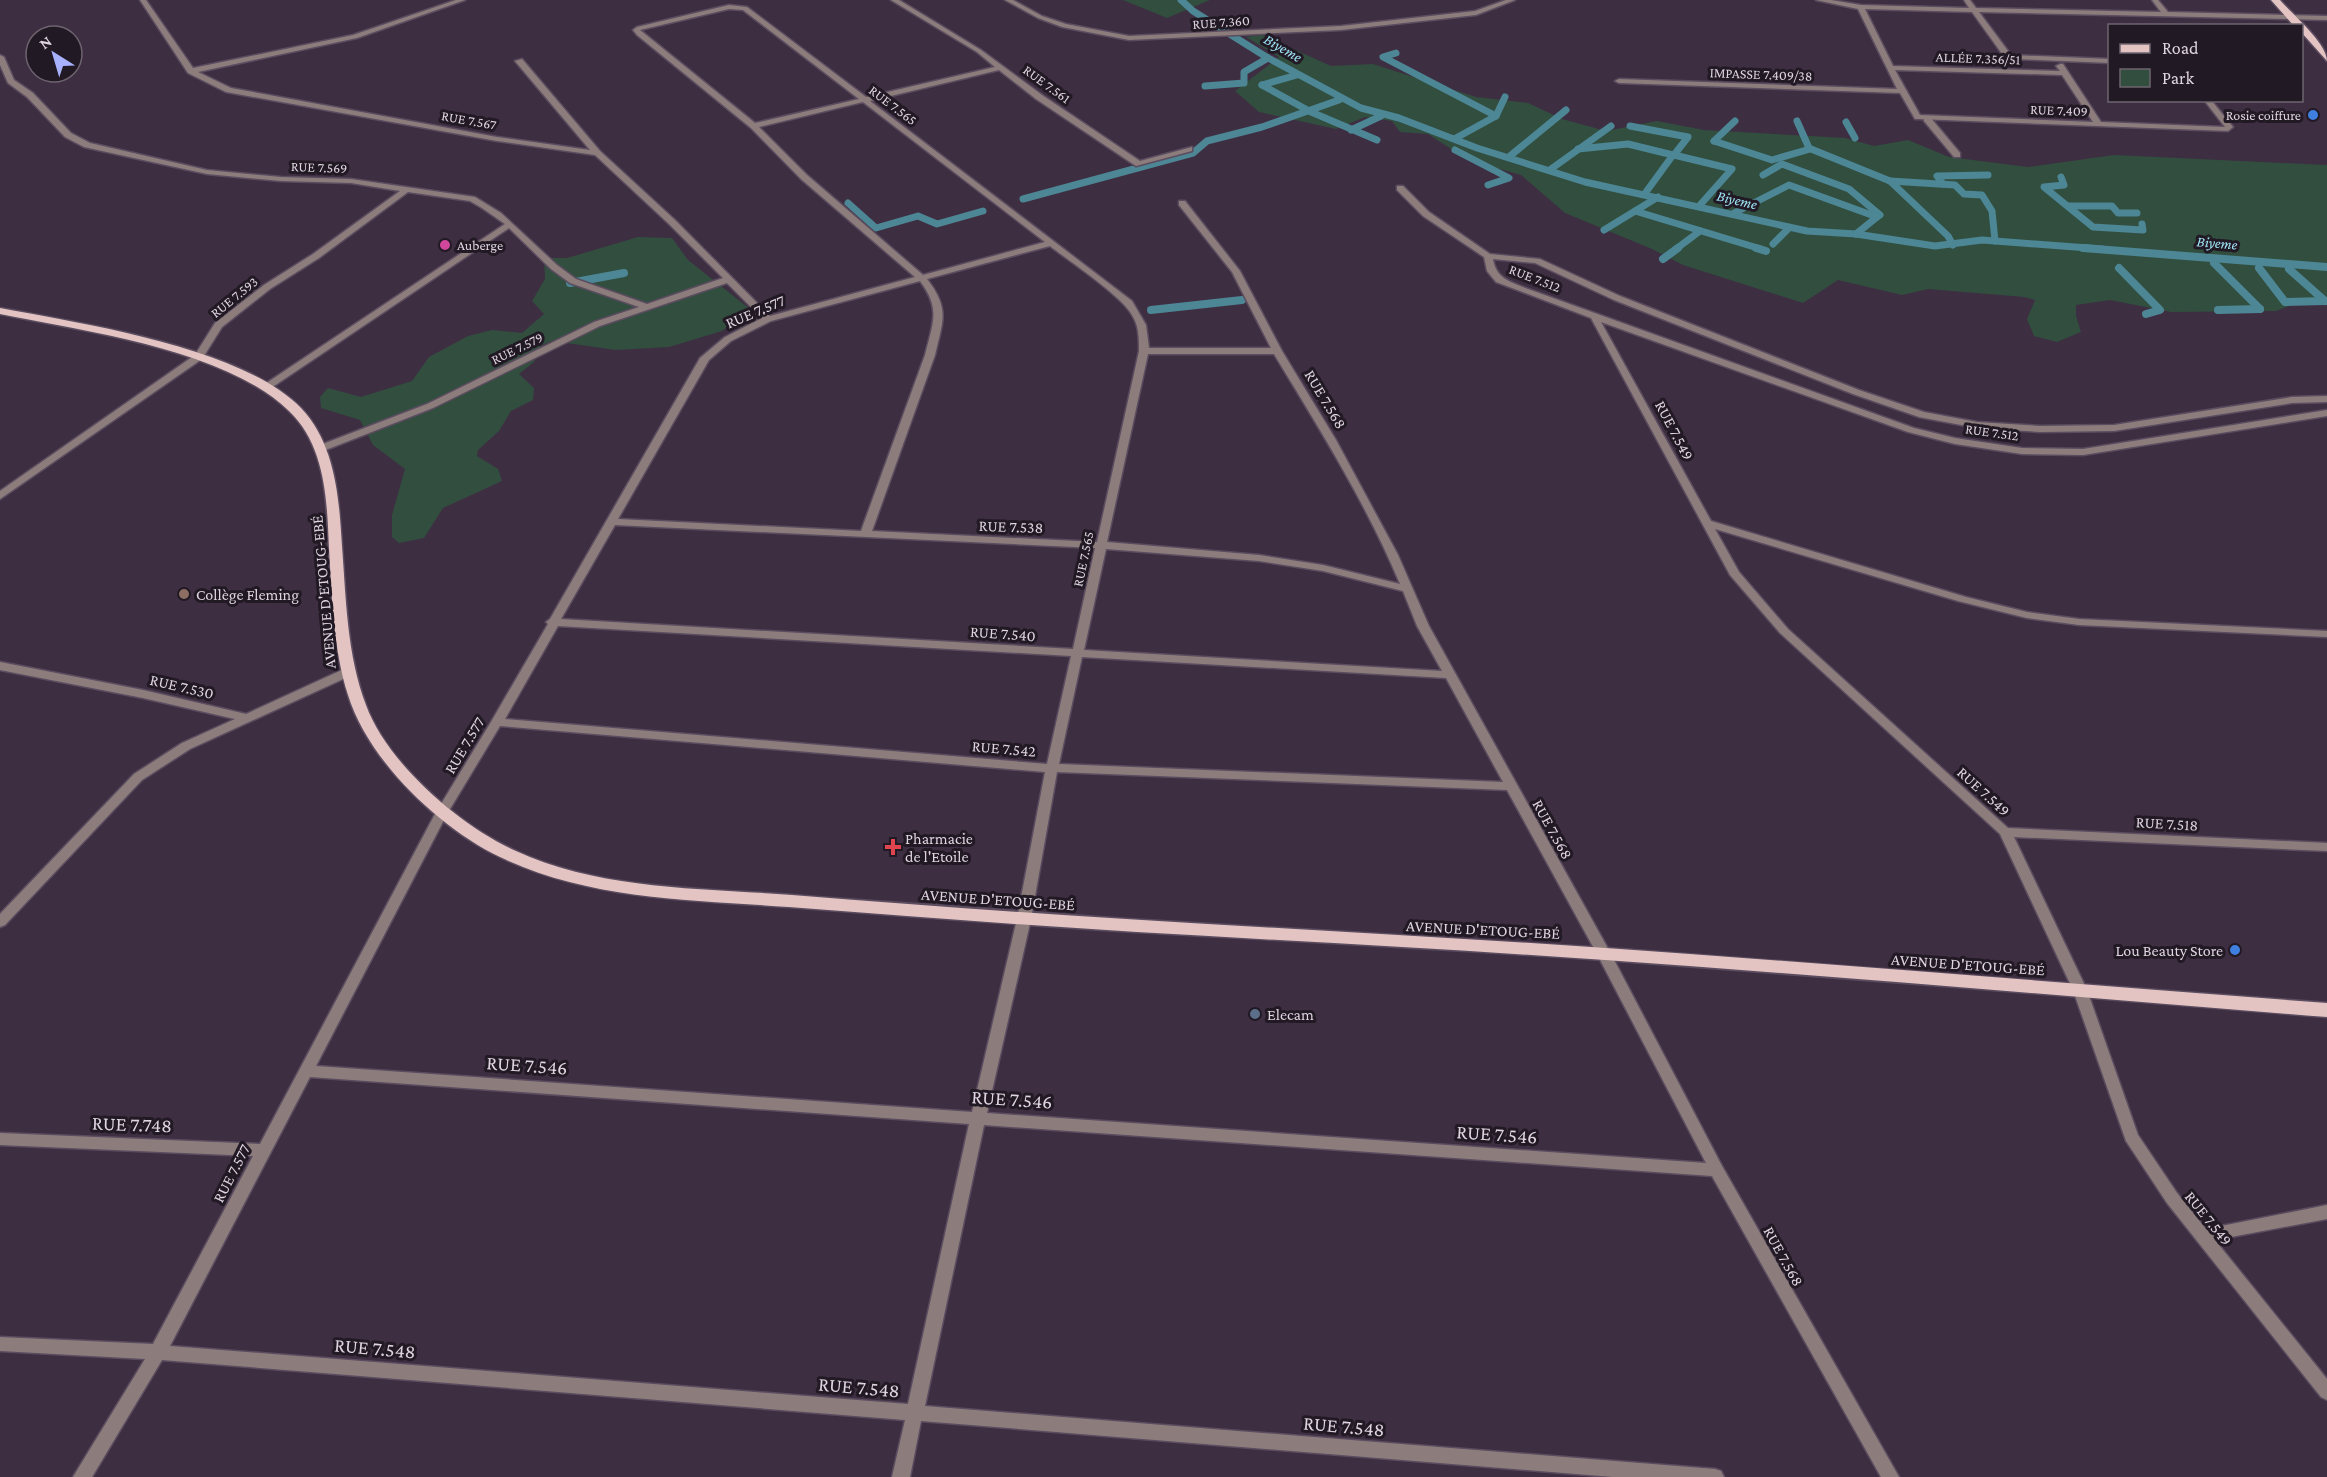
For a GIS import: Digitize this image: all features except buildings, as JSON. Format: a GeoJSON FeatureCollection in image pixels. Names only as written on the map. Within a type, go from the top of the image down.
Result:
{"type":"FeatureCollection","features":[{"type":"Feature","properties":{"kind":"main road"},"geometry":{"type":"LineString","coordinates":[[2274,0],[2298,24]]}},
{"type":"Feature","properties":{"kind":"main road"},"geometry":{"type":"LineString","coordinates":[[2303,30],[2327,58]]}},
{"type":"Feature","properties":{"kind":"main road","name":"AVENUE D'ETOUG-EBÉ"},"geometry":{"type":"LineString","coordinates":[[0,311],[107,333],[200,357],[268,386],[295,409],[312,430],[327,469],[334,507],[348,672],[365,722],[410,782],[441,814],[493,849],[549,872],[604,885],[1024,919],[1604,954],[2327,1010]]}},
{"type":"Feature","properties":{"kind":"street","name":"RUE 7.567"},"geometry":{"type":"LineString","coordinates":[[142,0],[191,70],[229,90],[497,139],[597,153]]}},
{"type":"Feature","properties":{"kind":"street"},"geometry":{"type":"LineString","coordinates":[[191,70],[355,37],[462,0]]}},
{"type":"Feature","properties":{"kind":"street","name":"RUE 7.561"},"geometry":{"type":"LineString","coordinates":[[894,0],[1002,67],[1040,97],[1139,164],[1189,149]]}},
{"type":"Feature","properties":{"kind":"street","name":"RUE 7.360"},"geometry":{"type":"LineString","coordinates":[[1008,0],[1040,17],[1097,33],[1129,38],[1341,28],[1462,15],[1489,9],[1512,0]]}},
{"type":"Feature","properties":{"kind":"street"},"geometry":{"type":"LineString","coordinates":[[1819,0],[1861,7],[2327,18]]}},
{"type":"Feature","properties":{"kind":"street"},"geometry":{"type":"LineString","coordinates":[[1967,0],[2019,72]]}},
{"type":"Feature","properties":{"kind":"street"},"geometry":{"type":"LineString","coordinates":[[2155,0],[2167,15]]}},
{"type":"Feature","properties":{"kind":"street","name":"RUE 7.565"},"geometry":{"type":"LineString","coordinates":[[865,535],[930,355],[939,310],[935,295],[922,278],[804,177],[754,126],[636,30],[729,7],[745,8],[1129,303],[1141,318],[1144,328],[1144,351],[1076,654],[1024,919],[978,1118],[901,1477]]}},
{"type":"Feature","properties":{"kind":"street"},"geometry":{"type":"LineString","coordinates":[[1861,7],[1916,116],[1926,119],[1957,155]]}},
{"type":"Feature","properties":{"kind":"street"},"geometry":{"type":"LineString","coordinates":[[2136,14],[2144,24]]}},
{"type":"Feature","properties":{"kind":"street","name":"RUE 7.569"},"geometry":{"type":"LineString","coordinates":[[0,57],[11,81],[30,95],[68,135],[87,145],[207,172],[281,179],[351,181],[472,199],[483,204],[568,279],[645,306]]}},
{"type":"Feature","properties":{"kind":"street"},"geometry":{"type":"LineString","coordinates":[[2010,57],[2108,61]]}},
{"type":"Feature","properties":{"kind":"street"},"geometry":{"type":"LineString","coordinates":[[2054,59],[2099,125]]}},
{"type":"Feature","properties":{"kind":"street"},"geometry":{"type":"LineString","coordinates":[[519,61],[597,153],[729,279],[768,320]]}},
{"type":"Feature","properties":{"kind":"street"},"geometry":{"type":"LineString","coordinates":[[754,126],[1002,67]]}},
{"type":"Feature","properties":{"kind":"street","name":"ALLÉE 7.356/51"},"geometry":{"type":"LineString","coordinates":[[1891,68],[2064,73]]}},
{"type":"Feature","properties":{"kind":"street","name":"IMPASSE 7.409/38"},"geometry":{"type":"LineString","coordinates":[[1619,81],[1902,91]]}},
{"type":"Feature","properties":{"kind":"street","name":"RUE 7.409"},"geometry":{"type":"LineString","coordinates":[[1926,119],[2228,129],[2229,127],[2209,102]]}},
{"type":"Feature","properties":{"kind":"street"},"geometry":{"type":"LineString","coordinates":[[1400,188],[1426,214],[1488,256]]}},
{"type":"Feature","properties":{"kind":"street","name":"RUE 7.593"},"geometry":{"type":"LineString","coordinates":[[0,496],[200,357],[218,325],[267,287],[316,256],[407,189]]}},
{"type":"Feature","properties":{"kind":"street","name":"RUE 7.568"},"geometry":{"type":"LineString","coordinates":[[1182,202],[1236,271],[1277,351],[1337,450],[1393,555],[1423,626],[1509,786],[1604,954],[1717,1170],[1890,1477]]}},
{"type":"Feature","properties":{"kind":"street"},"geometry":{"type":"LineString","coordinates":[[268,386],[508,225]]}},
{"type":"Feature","properties":{"kind":"street","name":"RUE 7.577"},"geometry":{"type":"LineString","coordinates":[[82,1477],[158,1352],[262,1150],[441,814],[497,722],[552,622],[705,358],[729,339],[768,320],[1052,243]]}},
{"type":"Feature","properties":{"kind":"street","name":"RUE 7.512"},"geometry":{"type":"LineString","coordinates":[[2327,399],[2292,400],[2114,428],[2040,429],[1977,425],[1922,414],[1856,392],[1617,298],[1537,261],[1527,258],[1488,256],[1489,270],[1497,279],[1595,318],[1911,430],[1955,441],[2022,451],[2083,452],[2327,413]]}},
{"type":"Feature","properties":{"kind":"street","name":"RUE 7.579"},"geometry":{"type":"LineString","coordinates":[[319,449],[430,406],[587,329],[645,306],[729,279]]}},
{"type":"Feature","properties":{"kind":"street","name":"RUE 7.549"},"geometry":{"type":"LineString","coordinates":[[1595,318],[1734,573],[1784,631],[2005,832],[2080,990],[2132,1137],[2172,1198],[2327,1392]]}},
{"type":"Feature","properties":{"kind":"street"},"geometry":{"type":"LineString","coordinates":[[1144,351],[1277,351]]}},
{"type":"Feature","properties":{"kind":"street","name":"RUE 7.538"},"geometry":{"type":"LineString","coordinates":[[610,522],[1100,545],[1259,558],[1323,568],[1407,589]]}},
{"type":"Feature","properties":{"kind":"street"},"geometry":{"type":"LineString","coordinates":[[1706,523],[1962,599],[2027,615],[2079,622],[2327,634]]}},
{"type":"Feature","properties":{"kind":"street","name":"RUE 7.540"},"geometry":{"type":"LineString","coordinates":[[552,622],[1451,675]]}},
{"type":"Feature","properties":{"kind":"street","name":"RUE 7.530"},"geometry":{"type":"LineString","coordinates":[[0,666],[143,693],[248,718]]}},
{"type":"Feature","properties":{"kind":"street"},"geometry":{"type":"LineString","coordinates":[[0,922],[138,777],[186,746],[348,672]]}},
{"type":"Feature","properties":{"kind":"street","name":"RUE 7.542"},"geometry":{"type":"LineString","coordinates":[[497,722],[1052,768],[1509,786]]}},
{"type":"Feature","properties":{"kind":"street","name":"RUE 7.518"},"geometry":{"type":"LineString","coordinates":[[2005,832],[2327,847]]}},
{"type":"Feature","properties":{"kind":"street","name":"RUE 7.546"},"geometry":{"type":"LineString","coordinates":[[305,1071],[1717,1170]]}},
{"type":"Feature","properties":{"kind":"street","name":"RUE 7.748"},"geometry":{"type":"LineString","coordinates":[[0,1139],[262,1150]]}},
{"type":"Feature","properties":{"kind":"street"},"geometry":{"type":"LineString","coordinates":[[2203,1236],[2327,1212]]}},
{"type":"Feature","properties":{"kind":"street","name":"RUE 7.548"},"geometry":{"type":"LineString","coordinates":[[0,1344],[158,1352],[1715,1477]]}},
{"type":"Feature","properties":{"kind":"green space"},"geometry":{"type":"Polygon","coordinates":[[[1123,0],[1210,0],[1167,18],[1123,0]]]}},
{"type":"Feature","properties":{"kind":"green space"},"geometry":{"type":"Polygon","coordinates":[[[1262,35],[1331,66],[1373,64],[1476,97],[1528,103],[1562,119],[1606,131],[1657,121],[1704,130],[1845,138],[1874,146],[1908,140],[1949,157],[2028,167],[2114,155],[2327,165],[2327,299],[2305,300],[2276,311],[2171,312],[2110,300],[2076,305],[2076,316],[2081,332],[2057,342],[2034,336],[2027,319],[2035,300],[2024,297],[1928,289],[1902,295],[1838,280],[1803,303],[1683,265],[1652,249],[1565,213],[1521,175],[1468,160],[1428,134],[1400,132],[1392,121],[1365,117],[1336,129],[1259,112],[1235,91],[1279,57],[1246,37],[1262,35]]]}},
{"type":"Feature","properties":{"kind":"green space"},"geometry":{"type":"Polygon","coordinates":[[[638,237],[672,238],[688,260],[750,309],[722,331],[669,347],[616,350],[552,341],[542,345],[534,362],[519,374],[534,388],[533,400],[511,411],[499,431],[478,450],[477,456],[498,469],[502,481],[443,508],[424,538],[399,543],[392,537],[392,515],[405,469],[373,445],[360,420],[321,408],[320,397],[328,388],[361,397],[412,381],[429,357],[468,336],[492,330],[522,333],[544,314],[532,301],[545,279],[544,258],[567,258],[638,237]]]}},
{"type":"Feature","properties":{"kind":"waterway","name":"Biyeme"},"geometry":{"type":"LineString","coordinates":[[1181,0],[1193,11],[1268,58]]}},
{"type":"Feature","properties":{"kind":"waterway"},"geometry":{"type":"LineString","coordinates":[[1396,53],[1383,57],[1496,116]]}},
{"type":"Feature","properties":{"kind":"waterway"},"geometry":{"type":"LineString","coordinates":[[1205,86],[1244,83],[1244,72],[1268,58]]}},
{"type":"Feature","properties":{"kind":"waterway","name":"Biyeme"},"geometry":{"type":"LineString","coordinates":[[1268,58],[1361,108],[1399,118],[1477,148],[1585,182],[1657,198]]}},
{"type":"Feature","properties":{"kind":"waterway"},"geometry":{"type":"LineString","coordinates":[[1297,75],[1262,85],[1309,111]]}},
{"type":"Feature","properties":{"kind":"waterway"},"geometry":{"type":"LineString","coordinates":[[1496,116],[1505,97]]}},
{"type":"Feature","properties":{"kind":"waterway"},"geometry":{"type":"LineString","coordinates":[[1309,111],[1339,100]]}},
{"type":"Feature","properties":{"kind":"waterway"},"geometry":{"type":"LineString","coordinates":[[1510,156],[1566,110]]}},
{"type":"Feature","properties":{"kind":"waterway"},"geometry":{"type":"LineString","coordinates":[[1023,199],[1193,153],[1207,141],[1262,127],[1309,111]]}},
{"type":"Feature","properties":{"kind":"waterway"},"geometry":{"type":"LineString","coordinates":[[1309,111],[1352,129]]}},
{"type":"Feature","properties":{"kind":"waterway"},"geometry":{"type":"LineString","coordinates":[[1352,129],[1381,116]]}},
{"type":"Feature","properties":{"kind":"waterway"},"geometry":{"type":"LineString","coordinates":[[1456,138],[1496,116]]}},
{"type":"Feature","properties":{"kind":"waterway"},"geometry":{"type":"LineString","coordinates":[[1735,121],[1714,141],[1772,160],[1810,149]]}},
{"type":"Feature","properties":{"kind":"waterway"},"geometry":{"type":"LineString","coordinates":[[1797,121],[1809,148]]}},
{"type":"Feature","properties":{"kind":"waterway"},"geometry":{"type":"LineString","coordinates":[[1846,122],[1855,138]]}},
{"type":"Feature","properties":{"kind":"waterway"},"geometry":{"type":"LineString","coordinates":[[1579,149],[1611,126]]}},
{"type":"Feature","properties":{"kind":"waterway"},"geometry":{"type":"LineString","coordinates":[[1630,126],[1688,137],[1674,155],[1732,169],[1700,205]]}},
{"type":"Feature","properties":{"kind":"waterway"},"geometry":{"type":"LineString","coordinates":[[1352,129],[1377,140]]}},
{"type":"Feature","properties":{"kind":"waterway"},"geometry":{"type":"LineString","coordinates":[[1579,149],[1628,144],[1673,155],[1646,192]]}},
{"type":"Feature","properties":{"kind":"waterway"},"geometry":{"type":"LineString","coordinates":[[1551,169],[1579,149]]}},
{"type":"Feature","properties":{"kind":"waterway"},"geometry":{"type":"LineString","coordinates":[[1811,149],[1890,181]]}},
{"type":"Feature","properties":{"kind":"waterway"},"geometry":{"type":"LineString","coordinates":[[1455,150],[1509,178],[1488,185]]}},
{"type":"Feature","properties":{"kind":"waterway"},"geometry":{"type":"LineString","coordinates":[[1763,175],[1782,164],[1849,189],[1880,215]]}},
{"type":"Feature","properties":{"kind":"waterway"},"geometry":{"type":"LineString","coordinates":[[1943,184],[1937,176],[1988,175]]}},
{"type":"Feature","properties":{"kind":"waterway"},"geometry":{"type":"LineString","coordinates":[[2061,177],[2064,185],[2044,187],[2093,227],[2143,230],[2142,224]]}},
{"type":"Feature","properties":{"kind":"waterway"},"geometry":{"type":"LineString","coordinates":[[1890,181],[1955,185],[1964,194],[1982,195],[1992,211],[1995,241]]}},
{"type":"Feature","properties":{"kind":"waterway"},"geometry":{"type":"LineString","coordinates":[[1890,181],[1948,236],[1952,244]]}},
{"type":"Feature","properties":{"kind":"waterway"},"geometry":{"type":"LineString","coordinates":[[1734,213],[1789,185],[1877,217],[1856,234]]}},
{"type":"Feature","properties":{"kind":"waterway"},"geometry":{"type":"LineString","coordinates":[[1635,211],[1657,198]]}},
{"type":"Feature","properties":{"kind":"waterway","name":"Biyeme"},"geometry":{"type":"LineString","coordinates":[[1657,198],[1807,231],[1856,234]]}},
{"type":"Feature","properties":{"kind":"waterway"},"geometry":{"type":"LineString","coordinates":[[848,203],[876,228],[918,216],[937,224],[983,211]]}},
{"type":"Feature","properties":{"kind":"waterway"},"geometry":{"type":"LineString","coordinates":[[2068,206],[2112,206],[2118,213],[2137,213]]}},
{"type":"Feature","properties":{"kind":"waterway"},"geometry":{"type":"LineString","coordinates":[[1604,230],[1635,211]]}},
{"type":"Feature","properties":{"kind":"waterway"},"geometry":{"type":"LineString","coordinates":[[1635,211],[1761,249]]}},
{"type":"Feature","properties":{"kind":"waterway"},"geometry":{"type":"LineString","coordinates":[[1773,244],[1788,229]]}},
{"type":"Feature","properties":{"kind":"waterway"},"geometry":{"type":"LineString","coordinates":[[1676,249],[1700,231]]}},
{"type":"Feature","properties":{"kind":"waterway","name":"Biyeme"},"geometry":{"type":"LineString","coordinates":[[1856,234],[1935,246],[1952,244]]}},
{"type":"Feature","properties":{"kind":"waterway","name":"Biyeme"},"geometry":{"type":"LineString","coordinates":[[1952,244],[1982,240],[1995,241]]}},
{"type":"Feature","properties":{"kind":"waterway","name":"Biyeme"},"geometry":{"type":"LineString","coordinates":[[1995,241],[2102,249]]}},
{"type":"Feature","properties":{"kind":"waterway"},"geometry":{"type":"LineString","coordinates":[[1663,259],[1678,248]]}},
{"type":"Feature","properties":{"kind":"waterway"},"geometry":{"type":"LineString","coordinates":[[1756,248],[1766,251]]}},
{"type":"Feature","properties":{"kind":"waterway","name":"Biyeme"},"geometry":{"type":"LineString","coordinates":[[2083,248],[2327,267]]}},
{"type":"Feature","properties":{"kind":"waterway"},"geometry":{"type":"LineString","coordinates":[[2214,263],[2260,309],[2218,310]]}},
{"type":"Feature","properties":{"kind":"waterway"},"geometry":{"type":"LineString","coordinates":[[2119,268],[2160,310],[2146,314]]}},
{"type":"Feature","properties":{"kind":"waterway"},"geometry":{"type":"LineString","coordinates":[[2259,268],[2285,302],[2325,301],[2289,269]]}},
{"type":"Feature","properties":{"kind":"waterway"},"geometry":{"type":"LineString","coordinates":[[570,283],[624,273]]}},
{"type":"Feature","properties":{"kind":"waterway"},"geometry":{"type":"LineString","coordinates":[[1151,310],[1242,300]]}},
{"type":"Feature","properties":{"kind":"place","name":"Rosie coiffure"},"geometry":{"type":"Point","coordinates":[2313,115]}},
{"type":"Feature","properties":{"kind":"place","name":"Auberge"},"geometry":{"type":"Point","coordinates":[445,245]}},
{"type":"Feature","properties":{"kind":"place","name":"Collège Fleming"},"geometry":{"type":"Point","coordinates":[184,594]}},
{"type":"Feature","properties":{"kind":"place","name":"Pharmacie de l'Etoile"},"geometry":{"type":"Point","coordinates":[893,847]}},
{"type":"Feature","properties":{"kind":"place","name":"Lou Beauty Store"},"geometry":{"type":"Point","coordinates":[2235,950]}},
{"type":"Feature","properties":{"kind":"place","name":"Elecam"},"geometry":{"type":"Point","coordinates":[1255,1014]}}]}
